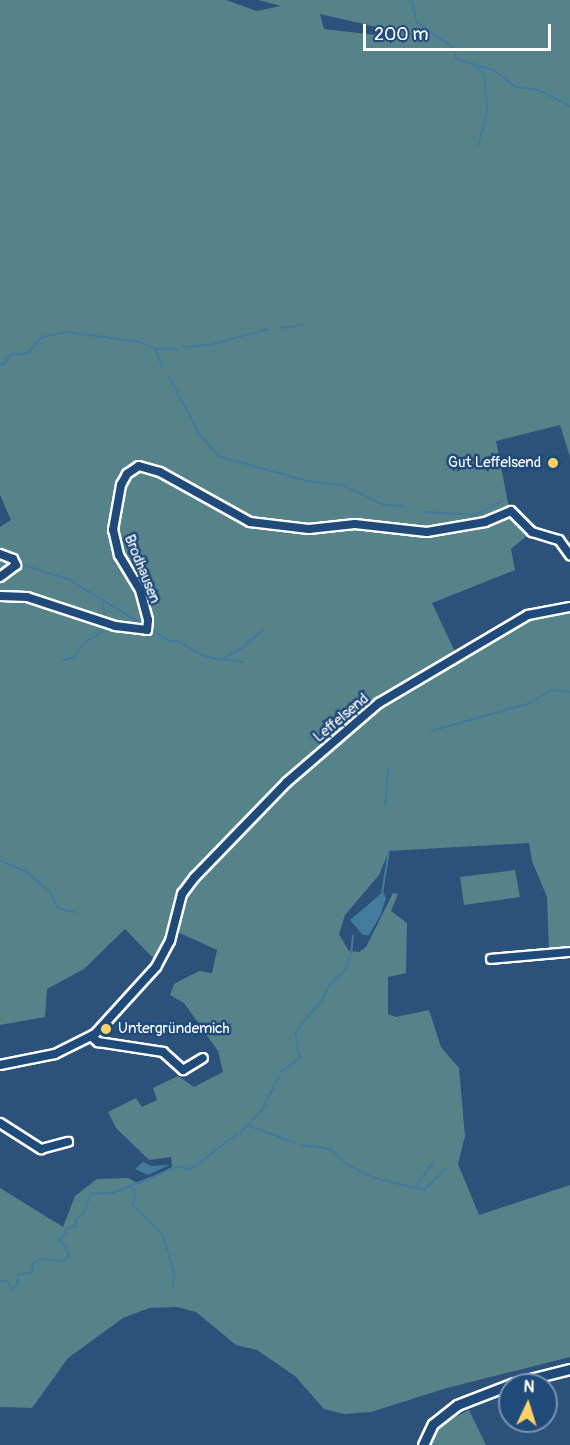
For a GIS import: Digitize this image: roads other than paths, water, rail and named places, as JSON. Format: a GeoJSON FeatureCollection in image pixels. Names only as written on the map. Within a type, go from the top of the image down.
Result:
{"type":"FeatureCollection","features":[{"type":"Feature","properties":{"kind":"street","name":"Brodhausen"},"geometry":{"type":"LineString","coordinates":[[0,596],[27,597],[115,626],[147,630],[148,620],[140,590],[128,576],[114,544],[121,485],[132,469],[147,466],[190,487],[244,520],[298,529],[347,523],[427,532],[485,522],[511,511],[532,532],[559,540],[570,555]]}},
{"type":"Feature","properties":{"kind":"street"},"geometry":{"type":"LineString","coordinates":[[0,554],[13,559],[16,565],[0,577]]}},
{"type":"Feature","properties":{"kind":"street","name":"Leffelsend"},"geometry":{"type":"LineString","coordinates":[[92,1037],[156,967],[170,941],[177,911],[188,885],[271,798],[379,703],[528,615],[570,607]]}},
{"type":"Feature","properties":{"kind":"street"},"geometry":{"type":"LineString","coordinates":[[491,959],[570,952]]}},
{"type":"Feature","properties":{"kind":"street"},"geometry":{"type":"LineString","coordinates":[[0,1065],[29,1062],[92,1037],[98,1042],[163,1052],[183,1070],[203,1058]]}},
{"type":"Feature","properties":{"kind":"street"},"geometry":{"type":"LineString","coordinates":[[0,1123],[41,1149],[68,1142]]}},
{"type":"Feature","properties":{"kind":"street"},"geometry":{"type":"LineString","coordinates":[[423,1445],[433,1424],[457,1406],[514,1383],[570,1369]]}},
{"type":"Feature","properties":{"kind":"water"},"geometry":{"type":"Polygon","coordinates":[[[383,892],[386,898],[380,916],[369,935],[363,935],[350,920],[383,892]]]}},
{"type":"Feature","properties":{"kind":"water"},"geometry":{"type":"Polygon","coordinates":[[[143,1162],[151,1166],[169,1165],[148,1175],[135,1169],[143,1162]]]}},
{"type":"Feature","properties":{"kind":"waterway"},"geometry":{"type":"LineString","coordinates":[[412,0],[417,22],[453,47],[457,59],[494,70],[516,87],[539,90],[570,106]]}},
{"type":"Feature","properties":{"kind":"waterway"},"geometry":{"type":"LineString","coordinates":[[474,66],[484,73],[488,109],[479,145]]}},
{"type":"Feature","properties":{"kind":"waterway"},"geometry":{"type":"LineString","coordinates":[[279,328],[304,325]]}},
{"type":"Feature","properties":{"kind":"waterway"},"geometry":{"type":"LineString","coordinates":[[184,347],[209,345],[269,329]]}},
{"type":"Feature","properties":{"kind":"waterway"},"geometry":{"type":"LineString","coordinates":[[0,364],[4,365],[10,355],[28,353],[42,337],[67,332],[140,342],[156,349],[163,368]]}},
{"type":"Feature","properties":{"kind":"waterway"},"geometry":{"type":"LineString","coordinates":[[156,349],[178,349]]}},
{"type":"Feature","properties":{"kind":"waterway"},"geometry":{"type":"LineString","coordinates":[[169,376],[199,433],[219,456],[308,481],[343,485],[384,505],[404,506]]}},
{"type":"Feature","properties":{"kind":"waterway"},"geometry":{"type":"LineString","coordinates":[[425,512],[475,515],[502,501]]}},
{"type":"Feature","properties":{"kind":"waterway"},"geometry":{"type":"LineString","coordinates":[[0,550],[16,553],[24,565],[68,579],[143,624]]}},
{"type":"Feature","properties":{"kind":"waterway"},"geometry":{"type":"LineString","coordinates":[[104,604],[105,618]]}},
{"type":"Feature","properties":{"kind":"waterway"},"geometry":{"type":"LineString","coordinates":[[62,661],[74,657],[84,643],[102,632],[104,626]]}},
{"type":"Feature","properties":{"kind":"waterway"},"geometry":{"type":"LineString","coordinates":[[154,631],[204,656],[220,660],[241,649],[263,630]]}},
{"type":"Feature","properties":{"kind":"waterway"},"geometry":{"type":"LineString","coordinates":[[224,659],[243,662]]}},
{"type":"Feature","properties":{"kind":"waterway"},"geometry":{"type":"LineString","coordinates":[[431,731],[528,704],[552,690],[570,692]]}},
{"type":"Feature","properties":{"kind":"waterway"},"geometry":{"type":"LineString","coordinates":[[385,806],[388,769]]}},
{"type":"Feature","properties":{"kind":"waterway"},"geometry":{"type":"LineString","coordinates":[[382,894],[389,851]]}},
{"type":"Feature","properties":{"kind":"waterway"},"geometry":{"type":"LineString","coordinates":[[0,860],[27,872],[50,891],[58,908],[76,912]]}},
{"type":"Feature","properties":{"kind":"waterway"},"geometry":{"type":"LineString","coordinates":[[351,954],[353,936]]}},
{"type":"Feature","properties":{"kind":"waterway"},"geometry":{"type":"LineString","coordinates":[[281,1072],[300,1058],[295,1033],[324,997],[329,985],[344,972],[350,958]]}},
{"type":"Feature","properties":{"kind":"waterway"},"geometry":{"type":"LineString","coordinates":[[241,1132],[262,1110],[279,1077]]}},
{"type":"Feature","properties":{"kind":"waterway"},"geometry":{"type":"LineString","coordinates":[[250,1126],[296,1143]]}},
{"type":"Feature","properties":{"kind":"waterway"},"geometry":{"type":"LineString","coordinates":[[0,1282],[7,1280],[12,1289],[17,1285],[18,1275],[33,1272],[32,1265],[40,1259],[65,1261],[69,1254],[60,1240],[68,1228],[76,1226],[76,1219],[83,1214],[91,1194],[113,1193],[180,1166],[190,1170],[237,1134]]}},
{"type":"Feature","properties":{"kind":"waterway"},"geometry":{"type":"LineString","coordinates":[[303,1145],[331,1149],[348,1165],[375,1178],[415,1188],[425,1189],[446,1169]]}},
{"type":"Feature","properties":{"kind":"waterway"},"geometry":{"type":"LineString","coordinates":[[416,1186],[433,1163]]}},
{"type":"Feature","properties":{"kind":"waterway"},"geometry":{"type":"LineString","coordinates":[[131,1187],[136,1194],[133,1205],[163,1235],[175,1274],[173,1288]]}},
{"type":"Feature","properties":{"kind":"place","name":"Gut Leffelsend"},"geometry":{"type":"Point","coordinates":[553,463]}},
{"type":"Feature","properties":{"kind":"place","name":"Untergründemich"},"geometry":{"type":"Point","coordinates":[106,1029]}}]}
